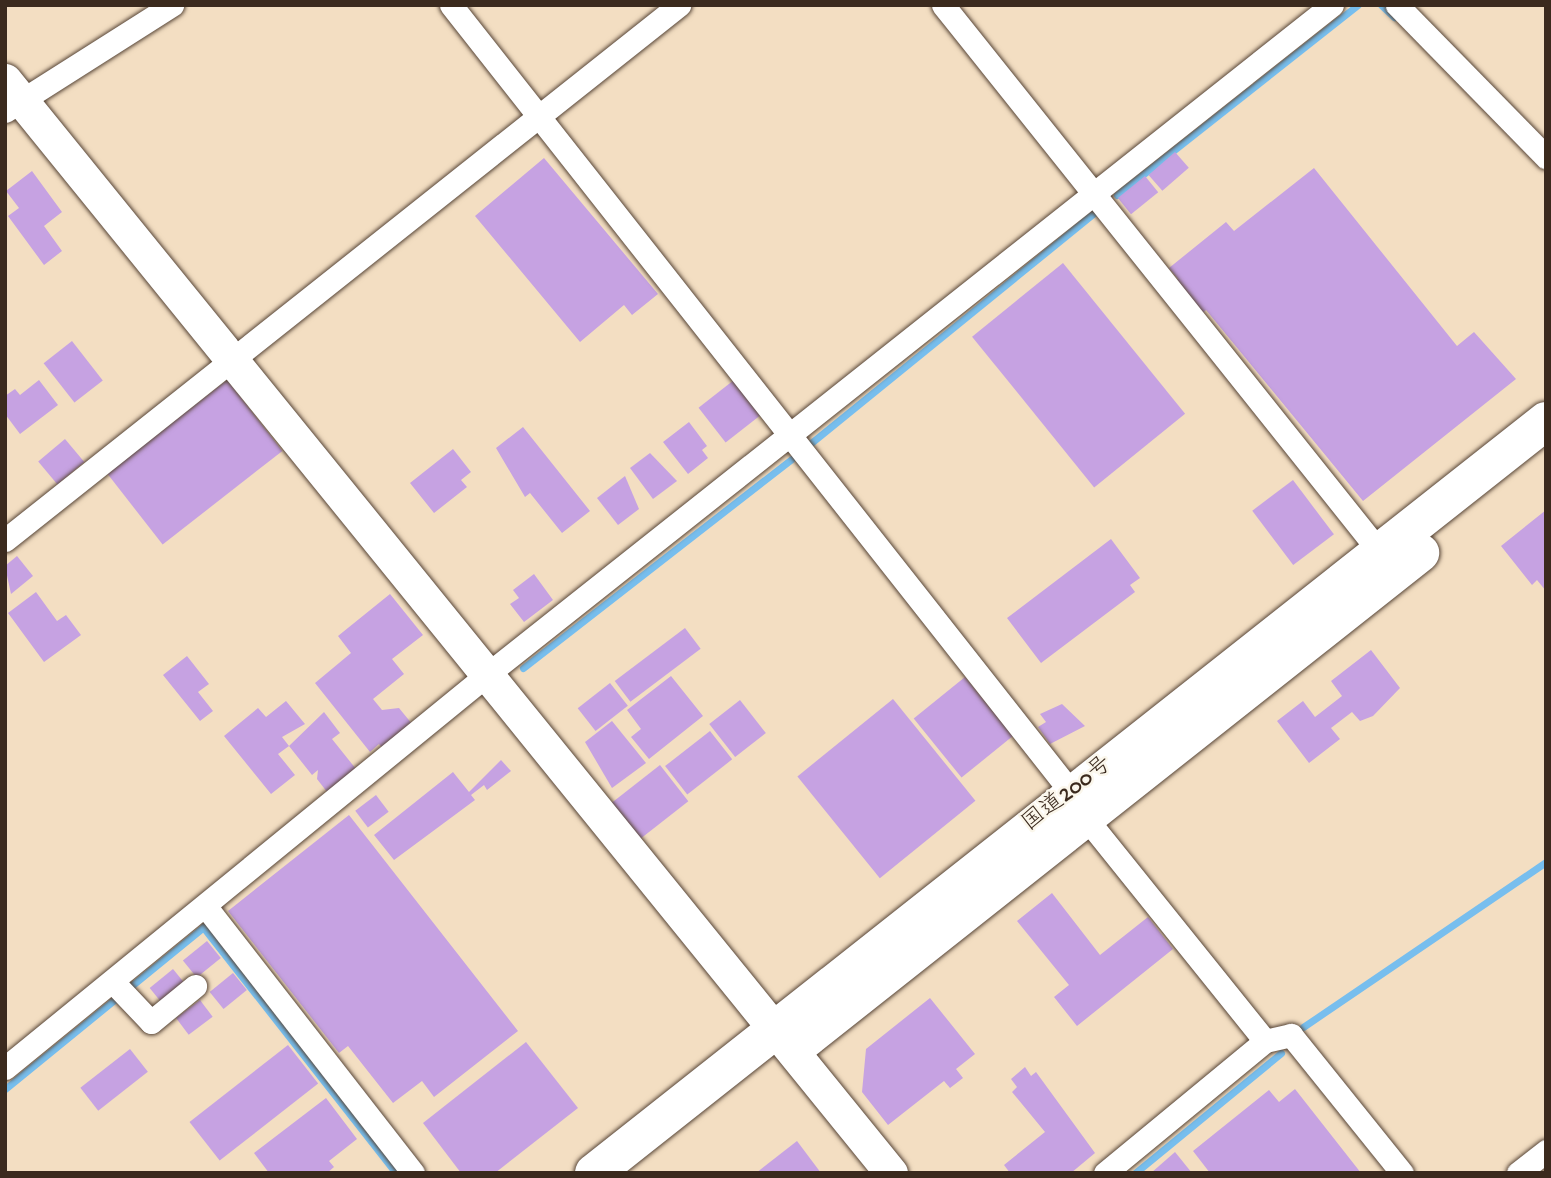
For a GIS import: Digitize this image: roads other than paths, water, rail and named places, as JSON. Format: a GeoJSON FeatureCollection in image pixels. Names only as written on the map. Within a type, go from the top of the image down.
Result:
{"type":"FeatureCollection","features":[{"type":"Feature","properties":{"kind":"highway","name":"国道200号"},"geometry":{"type":"LineString","coordinates":[[632,1173],[783,1040],[1078,805],[1380,551],[1546,421]]}},
{"type":"Feature","properties":{"kind":"highway","name":"国道200号"},"geometry":{"type":"LineString","coordinates":[[1078,805],[1546,455]]}},
{"type":"Feature","properties":{"kind":"highway","name":"国道200号"},"geometry":{"type":"LineString","coordinates":[[594,1173],[783,1040]]}},
{"type":"Feature","properties":{"kind":"street"},"geometry":{"type":"LineString","coordinates":[[172,5],[10,97],[232,363],[484,677],[891,1173]]}},
{"type":"Feature","properties":{"kind":"street"},"geometry":{"type":"LineString","coordinates":[[451,5],[1265,1041]]}},
{"type":"Feature","properties":{"kind":"street"},"geometry":{"type":"LineString","coordinates":[[5,540],[232,363],[680,5]]}},
{"type":"Feature","properties":{"kind":"street"},"geometry":{"type":"LineString","coordinates":[[943,5],[1091,194],[1380,551]]}},
{"type":"Feature","properties":{"kind":"street"},"geometry":{"type":"LineString","coordinates":[[5,1069],[121,990],[206,907],[484,677],[792,440],[1091,194],[1332,5]]}},
{"type":"Feature","properties":{"kind":"street"},"geometry":{"type":"LineString","coordinates":[[1397,5],[1546,157]]}},
{"type":"Feature","properties":{"kind":"street"},"geometry":{"type":"LineString","coordinates":[[206,907],[413,1173]]}},
{"type":"Feature","properties":{"kind":"street"},"geometry":{"type":"LineString","coordinates":[[121,990],[151,1022],[195,986]]}},
{"type":"Feature","properties":{"kind":"street"},"geometry":{"type":"LineString","coordinates":[[1105,1173],[1265,1041],[1291,1035],[1402,1173]]}},
{"type":"Feature","properties":{"kind":"street"},"geometry":{"type":"LineString","coordinates":[[1518,1173],[1546,1151]]}},
{"type":"Feature","properties":{"kind":"waterway"},"geometry":{"type":"LineString","coordinates":[[1117,195],[1358,5]]}},
{"type":"Feature","properties":{"kind":"waterway"},"geometry":{"type":"LineString","coordinates":[[1381,5],[1394,17]]}},
{"type":"Feature","properties":{"kind":"waterway"},"geometry":{"type":"LineString","coordinates":[[811,443],[1094,213]]}},
{"type":"Feature","properties":{"kind":"waterway"},"geometry":{"type":"LineString","coordinates":[[523,668],[791,459]]}},
{"type":"Feature","properties":{"kind":"waterway"},"geometry":{"type":"LineString","coordinates":[[1303,1027],[1546,862]]}},
{"type":"Feature","properties":{"kind":"waterway"},"geometry":{"type":"LineString","coordinates":[[5,1089],[206,925]]}},
{"type":"Feature","properties":{"kind":"waterway"},"geometry":{"type":"LineString","coordinates":[[203,927],[396,1173]]}},
{"type":"Feature","properties":{"kind":"waterway"},"geometry":{"type":"LineString","coordinates":[[1135,1173],[1281,1053]]}}]}
